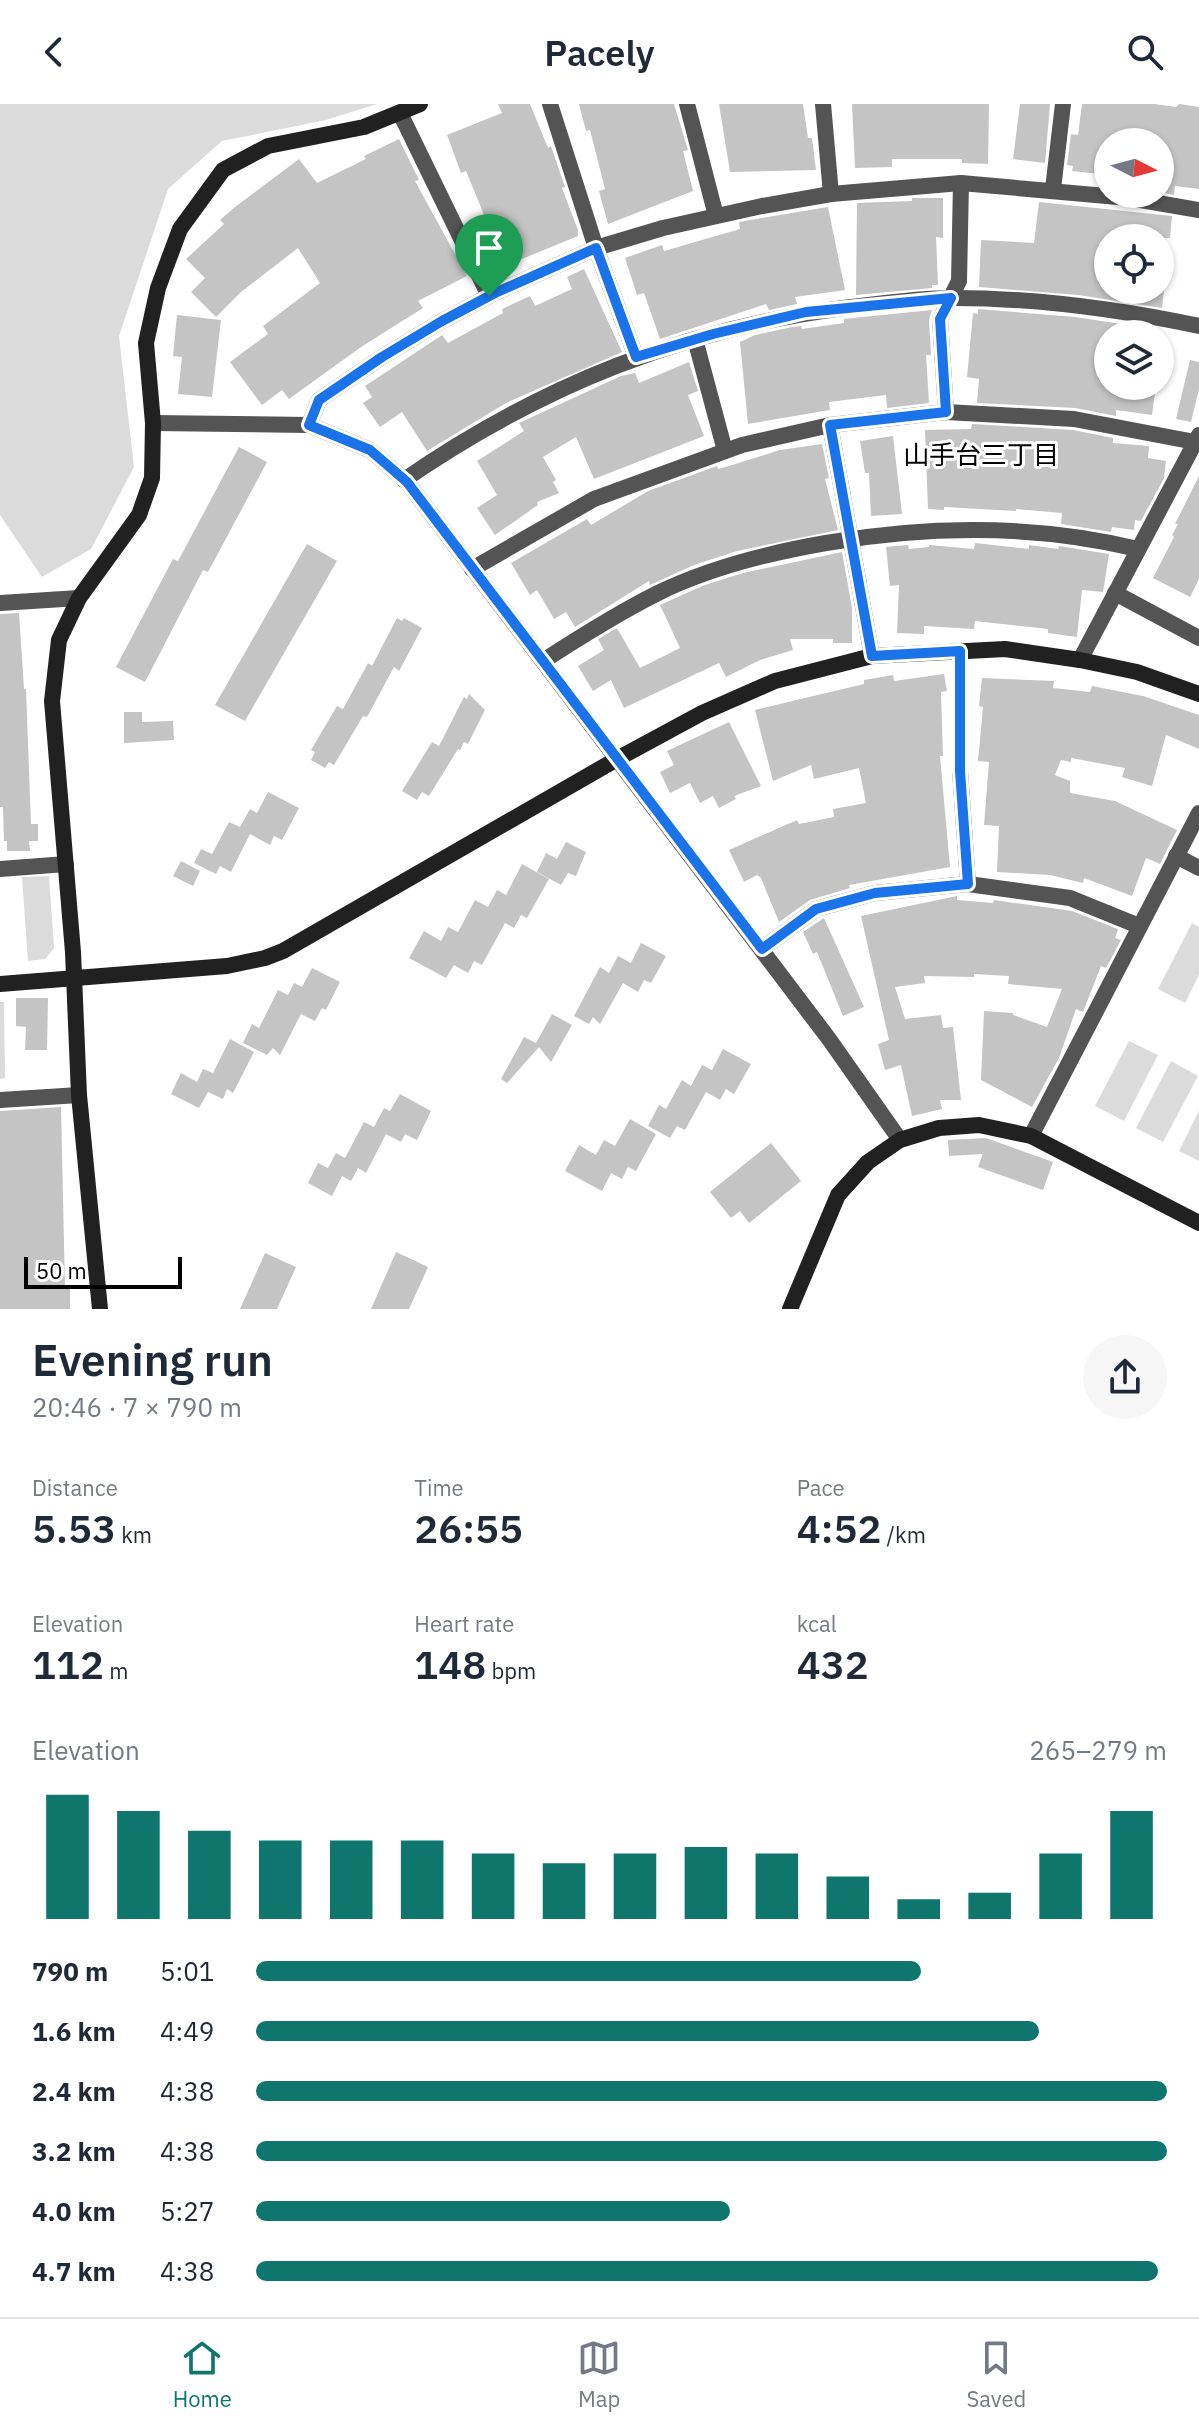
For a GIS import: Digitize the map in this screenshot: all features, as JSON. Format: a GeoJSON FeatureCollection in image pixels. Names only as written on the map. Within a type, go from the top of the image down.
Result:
{"type":"FeatureCollection","features":[{"type":"Feature","properties":{"kind":"street"},"geometry":{"type":"LineString","coordinates":[[100,1309],[79,1095],[75,977],[52,701],[59,640],[79,598],[139,515],[152,478],[153,423],[146,343],[158,288],[180,229],[223,170],[268,146],[364,127],[420,104]]}},
{"type":"Feature","properties":{"kind":"street"},"geometry":{"type":"LineString","coordinates":[[550,104],[596,248],[636,357]]}},
{"type":"Feature","properties":{"kind":"street"},"geometry":{"type":"LineString","coordinates":[[687,104],[716,216]]}},
{"type":"Feature","properties":{"kind":"street"},"geometry":{"type":"LineString","coordinates":[[823,104],[831,194]]}},
{"type":"Feature","properties":{"kind":"street"},"geometry":{"type":"LineString","coordinates":[[1053,189],[1063,104]]}},
{"type":"Feature","properties":{"kind":"street"},"geometry":{"type":"LineString","coordinates":[[400,113],[489,296]]}},
{"type":"Feature","properties":{"kind":"street"},"geometry":{"type":"LineString","coordinates":[[946,412],[940,319],[959,281],[961,183]]}},
{"type":"Feature","properties":{"kind":"street"},"geometry":{"type":"LineString","coordinates":[[309,425],[319,400],[382,357],[489,296],[596,248],[663,228],[831,194],[961,183],[1053,189],[1199,210]]}},
{"type":"Feature","properties":{"kind":"street"},"geometry":{"type":"LineString","coordinates":[[404,480],[499,420],[580,379],[695,339],[806,312],[951,298],[1059,303],[1119,310],[1199,326]]}},
{"type":"Feature","properties":{"kind":"street"},"geometry":{"type":"LineString","coordinates":[[695,339],[725,451]]}},
{"type":"Feature","properties":{"kind":"street"},"geometry":{"type":"LineString","coordinates":[[472,569],[594,499],[725,451],[830,425],[946,412],[1074,419],[1197,438],[1080,660]]}},
{"type":"Feature","properties":{"kind":"street"},"geometry":{"type":"LineString","coordinates":[[153,423],[309,425],[370,450],[404,480],[762,949],[900,1140]]}},
{"type":"Feature","properties":{"kind":"street"},"geometry":{"type":"LineString","coordinates":[[830,425],[872,656]]}},
{"type":"Feature","properties":{"kind":"street"},"geometry":{"type":"LineString","coordinates":[[543,661],[599,625],[658,593],[716,569],[766,554],[918,529],[981,528],[1090,537],[1138,549]]}},
{"type":"Feature","properties":{"kind":"street"},"geometry":{"type":"LineString","coordinates":[[1115,593],[1198,634]]}},
{"type":"Feature","properties":{"kind":"street"},"geometry":{"type":"LineString","coordinates":[[0,603],[79,598]]}},
{"type":"Feature","properties":{"kind":"street"},"geometry":{"type":"LineString","coordinates":[[0,984],[227,966],[274,954],[702,713],[775,681],[872,656],[1005,649],[1137,672],[1199,694]]}},
{"type":"Feature","properties":{"kind":"street"},"geometry":{"type":"LineString","coordinates":[[960,651],[960,771],[968,884]]}},
{"type":"Feature","properties":{"kind":"street"},"geometry":{"type":"LineString","coordinates":[[1031,1136],[1199,813]]}},
{"type":"Feature","properties":{"kind":"street"},"geometry":{"type":"LineString","coordinates":[[1176,856],[1199,868]]}},
{"type":"Feature","properties":{"kind":"street"},"geometry":{"type":"LineString","coordinates":[[0,869],[66,864]]}},
{"type":"Feature","properties":{"kind":"street"},"geometry":{"type":"LineString","coordinates":[[762,949],[816,909],[875,893],[968,884],[1070,898],[1139,926]]}},
{"type":"Feature","properties":{"kind":"street"},"geometry":{"type":"LineString","coordinates":[[0,1100],[79,1095]]}},
{"type":"Feature","properties":{"kind":"street"},"geometry":{"type":"LineString","coordinates":[[790,1309],[838,1195],[868,1162],[900,1140],[939,1128],[979,1125],[1031,1136],[1199,1223]]}},
{"type":"Feature","properties":{"kind":"shaded area"},"geometry":{"type":"Polygon","coordinates":[[[0,104],[377,104],[326,120],[222,141],[168,189],[119,336],[134,467],[91,549],[42,577],[0,515],[0,104]]]}},
{"type":"Feature","properties":{"kind":"shaded area"},"geometry":{"type":"Polygon","coordinates":[[[49,876],[54,948],[45,959],[28,961],[22,877],[49,876]]]}},
{"type":"Feature","properties":{"kind":"shaded area"},"geometry":{"type":"Polygon","coordinates":[[[1192,923],[1199,927],[1199,975],[1185,1003],[1158,989],[1192,923]]]}},
{"type":"Feature","properties":{"kind":"shaded area"},"geometry":{"type":"Polygon","coordinates":[[[0,1002],[4,1002],[5,1078],[0,1079],[0,1002]]]}},
{"type":"Feature","properties":{"kind":"shaded area"},"geometry":{"type":"Polygon","coordinates":[[[1129,1041],[1158,1055],[1124,1121],[1095,1106],[1129,1041]]]}},
{"type":"Feature","properties":{"kind":"shaded area"},"geometry":{"type":"Polygon","coordinates":[[[1171,1061],[1198,1076],[1163,1142],[1136,1128],[1171,1061]]]}},
{"type":"Feature","properties":{"kind":"shaded area"},"geometry":{"type":"Polygon","coordinates":[[[1199,1111],[1199,1161],[1179,1151],[1199,1111]]]}},
{"type":"Feature","properties":{"kind":"building"},"geometry":{"type":"Polygon","coordinates":[[[498,104],[530,104],[548,148],[551,146],[578,230],[578,236],[505,266],[466,171],[461,173],[447,135],[502,113],[498,104]]]}},
{"type":"Feature","properties":{"kind":"building"},"geometry":{"type":"Polygon","coordinates":[[[579,104],[674,104],[688,150],[683,151],[693,191],[608,224],[599,191],[605,189],[590,130],[586,131],[579,104]]]}},
{"type":"Feature","properties":{"kind":"building"},"geometry":{"type":"Polygon","coordinates":[[[719,104],[803,104],[816,170],[730,172],[719,104]]]}},
{"type":"Feature","properties":{"kind":"building"},"geometry":{"type":"Polygon","coordinates":[[[852,104],[989,104],[988,164],[962,163],[962,159],[892,159],[892,167],[855,168],[852,104]]]}},
{"type":"Feature","properties":{"kind":"building"},"geometry":{"type":"Polygon","coordinates":[[[1020,104],[1050,104],[1045,163],[1013,159],[1020,104]]]}},
{"type":"Feature","properties":{"kind":"building"},"geometry":{"type":"Polygon","coordinates":[[[1082,104],[1176,107],[1179,104],[1199,107],[1199,189],[1175,186],[1174,195],[1174,128],[1094,128],[1094,173],[1072,171],[1073,166],[1067,165],[1071,134],[1078,135],[1082,104]]]}},
{"type":"Feature","properties":{"kind":"building"},"geometry":{"type":"Polygon","coordinates":[[[399,139],[419,180],[415,181],[467,276],[418,301],[423,308],[361,347],[289,399],[282,390],[262,405],[230,362],[268,334],[263,326],[320,283],[298,248],[241,292],[216,317],[191,292],[205,278],[186,259],[224,224],[220,220],[299,159],[317,183],[399,139]]]}},
{"type":"Feature","properties":{"kind":"building"},"geometry":{"type":"Polygon","coordinates":[[[912,198],[943,198],[943,238],[936,237],[938,285],[856,295],[857,203],[912,201],[912,198]]]}},
{"type":"Feature","properties":{"kind":"building"},"geometry":{"type":"Polygon","coordinates":[[[1039,202],[1172,216],[1171,224],[1094,224],[1094,297],[979,287],[981,240],[1034,243],[1039,202]]]}},
{"type":"Feature","properties":{"kind":"building"},"geometry":{"type":"Polygon","coordinates":[[[828,207],[845,290],[795,297],[797,304],[769,310],[766,304],[660,339],[644,293],[637,295],[625,258],[662,245],[664,251],[740,229],[739,222],[828,207]]]}},
{"type":"Feature","properties":{"kind":"building"},"geometry":{"type":"Polygon","coordinates":[[[584,269],[622,352],[506,403],[427,451],[402,412],[380,427],[363,403],[372,397],[365,386],[442,335],[448,343],[503,313],[502,309],[530,296],[535,306],[572,289],[567,277],[584,269]]]}},
{"type":"Feature","properties":{"kind":"building"},"geometry":{"type":"Polygon","coordinates":[[[1136,304],[1162,304],[1162,308],[1136,304]]]}},
{"type":"Feature","properties":{"kind":"building"},"geometry":{"type":"Polygon","coordinates":[[[978,309],[1095,320],[1094,400],[1154,400],[1152,415],[1116,410],[1116,416],[1075,408],[977,403],[979,379],[967,377],[973,313],[978,314],[978,309]]]}},
{"type":"Feature","properties":{"kind":"building"},"geometry":{"type":"Polygon","coordinates":[[[932,310],[929,320],[931,355],[926,355],[929,403],[887,408],[886,395],[829,402],[830,410],[748,424],[740,342],[755,335],[792,327],[801,326],[802,329],[844,323],[844,319],[932,310]]]}},
{"type":"Feature","properties":{"kind":"building"},"geometry":{"type":"Polygon","coordinates":[[[177,315],[221,320],[212,397],[178,394],[182,357],[173,356],[177,315]]]}},
{"type":"Feature","properties":{"kind":"building"},"geometry":{"type":"Polygon","coordinates":[[[1190,360],[1199,362],[1199,389],[1191,422],[1176,419],[1190,360]]]}},
{"type":"Feature","properties":{"kind":"building"},"geometry":{"type":"Polygon","coordinates":[[[689,362],[698,391],[688,395],[704,436],[594,479],[576,437],[543,457],[556,480],[553,482],[559,493],[537,502],[538,505],[495,535],[477,508],[497,495],[477,461],[524,431],[519,423],[621,376],[635,373],[639,383],[689,362]]]}},
{"type":"Feature","properties":{"kind":"building"},"geometry":{"type":"Polygon","coordinates":[[[972,424],[1073,430],[1113,438],[1113,443],[1149,446],[1148,458],[1166,461],[1164,478],[1141,521],[1135,520],[1134,530],[1112,527],[1111,532],[1061,524],[1062,513],[1016,509],[928,509],[925,430],[971,429],[972,424]]]}},
{"type":"Feature","properties":{"kind":"building"},"geometry":{"type":"Polygon","coordinates":[[[893,436],[902,514],[871,516],[869,473],[865,473],[860,441],[893,436]]]}},
{"type":"Feature","properties":{"kind":"building"},"geometry":{"type":"Polygon","coordinates":[[[822,444],[829,478],[825,479],[838,530],[737,551],[694,565],[650,585],[649,581],[575,627],[566,612],[554,619],[537,590],[530,595],[511,563],[587,519],[591,525],[648,491],[717,466],[718,469],[780,450],[822,444]]]}},
{"type":"Feature","properties":{"kind":"building"},"geometry":{"type":"Polygon","coordinates":[[[239,447],[267,462],[208,572],[203,570],[145,682],[116,667],[173,559],[178,561],[239,447]]]}},
{"type":"Feature","properties":{"kind":"building"},"geometry":{"type":"Polygon","coordinates":[[[1199,476],[1199,579],[1190,597],[1153,578],[1199,476]]]}},
{"type":"Feature","properties":{"kind":"building"},"geometry":{"type":"Polygon","coordinates":[[[975,543],[1029,549],[1029,545],[1058,549],[1059,546],[1109,554],[1103,592],[1082,590],[1077,637],[1048,633],[1048,629],[975,621],[974,629],[924,626],[924,634],[897,633],[899,585],[890,586],[886,547],[908,545],[909,549],[929,545],[974,549],[975,543]]]}},
{"type":"Feature","properties":{"kind":"building"},"geometry":{"type":"Polygon","coordinates":[[[307,544],[337,561],[245,721],[215,705],[307,544]]]}},
{"type":"Feature","properties":{"kind":"building"},"geometry":{"type":"Polygon","coordinates":[[[842,552],[852,608],[852,643],[833,643],[833,639],[790,639],[793,650],[760,660],[726,677],[719,663],[624,708],[611,680],[593,691],[578,666],[604,650],[598,639],[617,628],[640,668],[680,648],[660,605],[702,586],[743,573],[842,552]]]}},
{"type":"Feature","properties":{"kind":"building"},"geometry":{"type":"Polygon","coordinates":[[[19,613],[26,689],[31,824],[38,824],[38,841],[29,841],[30,851],[7,851],[3,807],[0,807],[0,614],[19,613]]]}},
{"type":"Feature","properties":{"kind":"building"},"geometry":{"type":"Polygon","coordinates":[[[397,618],[402,621],[404,618],[422,628],[399,671],[394,667],[367,717],[363,716],[334,765],[329,762],[325,768],[311,760],[315,752],[311,750],[337,706],[343,709],[368,663],[372,666],[397,618]]]}},
{"type":"Feature","properties":{"kind":"building"},"geometry":{"type":"Polygon","coordinates":[[[944,674],[947,691],[941,692],[943,756],[940,756],[950,867],[849,885],[850,888],[810,900],[779,922],[761,878],[757,875],[744,882],[729,850],[797,820],[799,824],[834,817],[833,809],[866,803],[859,768],[814,779],[811,765],[773,781],[755,710],[864,684],[864,680],[893,675],[894,681],[944,674]]]}},
{"type":"Feature","properties":{"kind":"building"},"geometry":{"type":"Polygon","coordinates":[[[982,678],[1054,681],[1053,688],[1090,692],[1092,686],[1143,696],[1199,715],[1199,749],[1166,735],[1152,786],[1122,777],[1125,768],[1071,758],[1071,762],[1061,760],[1055,775],[1070,781],[1070,793],[1115,801],[1177,830],[1160,864],[1146,858],[1132,896],[1084,878],[1083,883],[1050,875],[997,872],[999,826],[984,825],[989,762],[978,761],[982,678]]]}},
{"type":"Feature","properties":{"kind":"building"},"geometry":{"type":"Polygon","coordinates":[[[469,694],[485,710],[468,744],[464,742],[458,749],[429,796],[422,792],[417,800],[402,791],[432,742],[439,746],[464,697],[467,699],[469,694]]]}},
{"type":"Feature","properties":{"kind":"building"},"geometry":{"type":"Polygon","coordinates":[[[124,712],[142,712],[142,722],[173,721],[174,740],[124,743],[124,712]]]}},
{"type":"Feature","properties":{"kind":"building"},"geometry":{"type":"Polygon","coordinates":[[[729,722],[761,786],[734,796],[736,799],[719,808],[713,796],[700,803],[690,783],[670,793],[660,772],[674,765],[667,751],[729,722]]]}},
{"type":"Feature","properties":{"kind":"building"},"geometry":{"type":"Polygon","coordinates":[[[268,792],[299,808],[282,840],[274,836],[270,845],[250,834],[231,872],[220,866],[216,874],[194,863],[201,849],[212,854],[229,822],[240,827],[250,809],[257,813],[268,792]]]}},
{"type":"Feature","properties":{"kind":"building"},"geometry":{"type":"Polygon","coordinates":[[[566,842],[586,852],[576,876],[568,873],[561,885],[537,872],[546,853],[557,859],[566,842]]]}},
{"type":"Feature","properties":{"kind":"building"},"geometry":{"type":"Polygon","coordinates":[[[181,861],[200,871],[193,886],[173,876],[181,861]]]}},
{"type":"Feature","properties":{"kind":"building"},"geometry":{"type":"Polygon","coordinates":[[[522,864],[549,879],[527,918],[521,915],[514,928],[505,923],[482,965],[474,961],[468,973],[454,965],[446,978],[409,958],[424,931],[441,941],[448,927],[458,932],[475,900],[488,907],[497,890],[506,895],[522,864]]]}},
{"type":"Feature","properties":{"kind":"building"},"geometry":{"type":"Polygon","coordinates":[[[957,896],[957,900],[993,903],[994,900],[1072,911],[1118,929],[1115,938],[1121,940],[1106,968],[1101,966],[1083,1012],[1076,1009],[1059,1058],[1032,1107],[981,1080],[984,1011],[1013,1013],[1047,1027],[1062,989],[1008,984],[1009,976],[974,974],[974,977],[924,976],[925,983],[895,987],[905,1019],[941,1015],[943,1028],[953,1027],[961,1100],[940,1100],[942,1109],[912,1116],[901,1065],[885,1070],[878,1044],[889,1040],[861,916],[957,896]]]}},
{"type":"Feature","properties":{"kind":"building"},"geometry":{"type":"Polygon","coordinates":[[[824,918],[864,1007],[843,1016],[817,952],[813,954],[803,932],[824,918]]]}},
{"type":"Feature","properties":{"kind":"building"},"geometry":{"type":"Polygon","coordinates":[[[641,943],[666,956],[651,983],[644,980],[638,992],[623,983],[600,1024],[593,1017],[589,1024],[574,1016],[600,967],[609,973],[618,956],[631,963],[641,943]]]}},
{"type":"Feature","properties":{"kind":"building"},"geometry":{"type":"Polygon","coordinates":[[[312,968],[340,982],[326,1010],[322,1008],[315,1021],[301,1014],[280,1055],[273,1048],[267,1055],[243,1043],[252,1024],[259,1028],[278,990],[288,995],[294,983],[302,987],[312,968]]]}},
{"type":"Feature","properties":{"kind":"building"},"geometry":{"type":"Polygon","coordinates":[[[16,998],[48,998],[47,1050],[25,1050],[26,1027],[16,1026],[16,998]]]}},
{"type":"Feature","properties":{"kind":"building"},"geometry":{"type":"Polygon","coordinates":[[[552,1014],[572,1025],[551,1062],[539,1047],[507,1083],[501,1079],[524,1037],[536,1043],[552,1014]]]}},
{"type":"Feature","properties":{"kind":"building"},"geometry":{"type":"Polygon","coordinates":[[[230,1039],[254,1052],[233,1093],[227,1089],[223,1099],[208,1092],[199,1108],[171,1094],[181,1073],[197,1082],[203,1069],[213,1073],[230,1039]]]}},
{"type":"Feature","properties":{"kind":"building"},"geometry":{"type":"Polygon","coordinates":[[[723,1049],[751,1064],[734,1094],[726,1089],[720,1100],[706,1092],[685,1130],[677,1126],[670,1138],[648,1126],[659,1105],[666,1109],[682,1080],[691,1086],[702,1065],[712,1070],[723,1049]]]}},
{"type":"Feature","properties":{"kind":"building"},"geometry":{"type":"Polygon","coordinates":[[[400,1094],[431,1111],[417,1140],[405,1134],[401,1142],[386,1134],[366,1173],[358,1168],[351,1181],[342,1176],[332,1196],[308,1183],[318,1163],[328,1168],[336,1153],[345,1158],[364,1122],[374,1127],[384,1108],[390,1111],[400,1094]]]}},
{"type":"Feature","properties":{"kind":"building"},"geometry":{"type":"Polygon","coordinates":[[[61,1107],[65,1289],[70,1289],[70,1309],[0,1309],[0,1111],[61,1107]]]}},
{"type":"Feature","properties":{"kind":"building"},"geometry":{"type":"Polygon","coordinates":[[[630,1119],[656,1134],[636,1171],[628,1167],[622,1179],[611,1173],[602,1191],[565,1171],[579,1145],[596,1155],[604,1140],[615,1146],[630,1119]]]}},
{"type":"Feature","properties":{"kind":"building"},"geometry":{"type":"Polygon","coordinates":[[[986,1138],[1053,1162],[1043,1190],[978,1167],[983,1154],[949,1156],[948,1140],[986,1138]]]}},
{"type":"Feature","properties":{"kind":"building"},"geometry":{"type":"Polygon","coordinates":[[[771,1143],[801,1181],[749,1223],[740,1211],[731,1218],[710,1192],[771,1143]]]}},
{"type":"Feature","properties":{"kind":"building"},"geometry":{"type":"Polygon","coordinates":[[[396,1252],[428,1267],[409,1309],[371,1309],[396,1252]]]}},
{"type":"Feature","properties":{"kind":"building"},"geometry":{"type":"Polygon","coordinates":[[[265,1253],[296,1267],[277,1309],[240,1309],[265,1253]]]}},
{"type":"Feature","properties":{"kind":"district","name":"山手台三丁目"},"geometry":{"type":"Point","coordinates":[981,455]}},
{"type":"Feature","properties":{"kind":"route"},"geometry":{"type":"LineString","coordinates":[[596,248],[636,357],[713,334],[806,312],[951,298],[940,319],[946,412],[830,425],[872,656],[960,651],[960,771],[968,884],[875,893],[816,909],[762,949],[407,482],[370,450],[309,425],[319,400],[382,357],[489,296],[596,248]]}}]}
